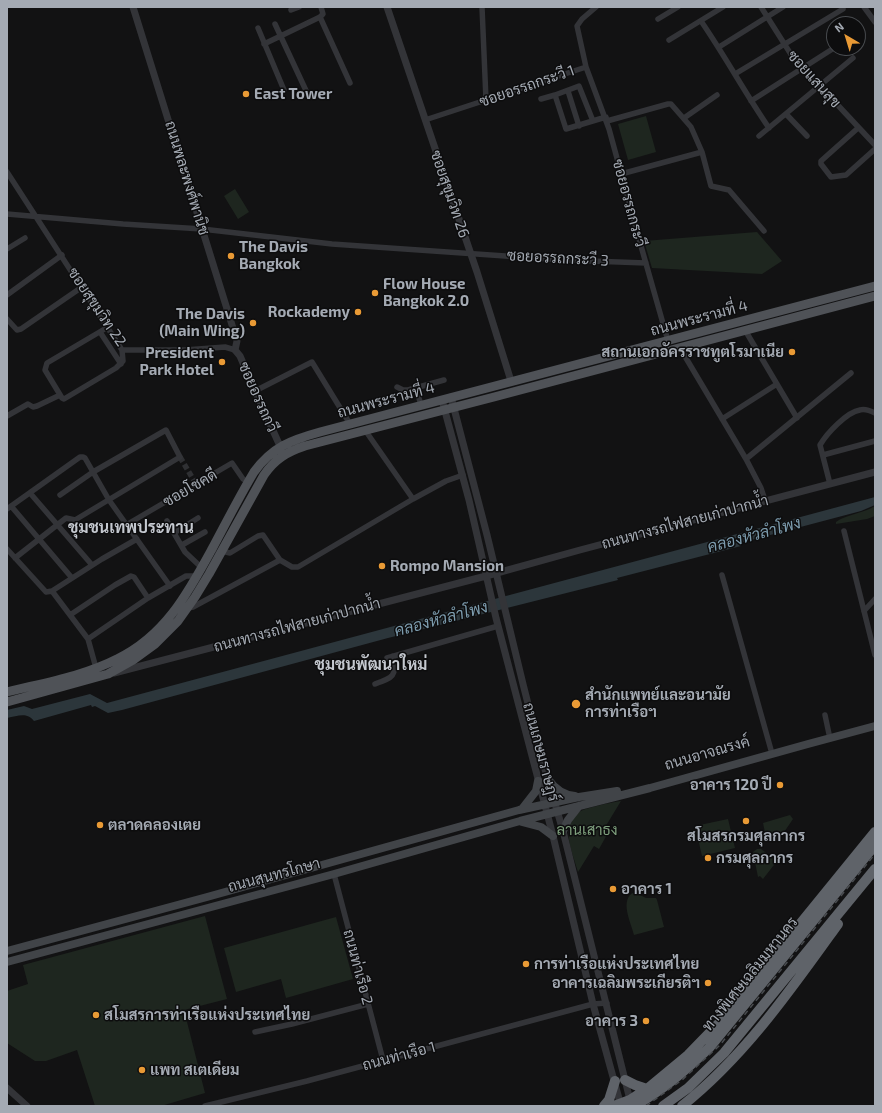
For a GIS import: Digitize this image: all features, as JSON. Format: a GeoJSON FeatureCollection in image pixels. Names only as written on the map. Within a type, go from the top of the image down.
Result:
{"type":"FeatureCollection","features":[{"type":"Feature","properties":{"kind":"highway"},"geometry":{"type":"LineString","coordinates":[[625,1105],[688,1055],[722,1020],[875,832]]}},
{"type":"Feature","properties":{"kind":"highway","name":"ทางพิเศษเฉลิมมหานคร"},"geometry":{"type":"LineString","coordinates":[[625,1105],[668,1085],[680,1076],[709,1048],[875,845]]}},
{"type":"Feature","properties":{"kind":"highway"},"geometry":{"type":"LineString","coordinates":[[682,1106],[701,1091],[731,1061],[791,989],[855,901],[874,870]]}},
{"type":"Feature","properties":{"kind":"highway","name":"ทางพิเศษเฉลิมมหานคร"},"geometry":{"type":"LineString","coordinates":[[663,1106],[688,1088],[724,1053],[874,870]]}},
{"type":"Feature","properties":{"kind":"highway"},"geometry":{"type":"LineString","coordinates":[[604,1106],[620,1080],[647,1089]]}},
{"type":"Feature","properties":{"kind":"main road","name":"ถนนพระรามที่ 4"},"geometry":{"type":"LineString","coordinates":[[7,692],[96,668],[119,658],[141,644],[161,627],[177,608],[200,572],[248,482],[261,462],[280,446],[302,437],[350,424],[875,286]]}},
{"type":"Feature","properties":{"kind":"main road","name":"ถนนพระรามที่ 4"},"geometry":{"type":"LineString","coordinates":[[7,702],[108,674],[133,660],[155,644],[188,608],[209,574],[264,475],[278,459],[285,454],[305,446],[875,296]]}},
{"type":"Feature","properties":{"kind":"main road"},"geometry":{"type":"LineString","coordinates":[[668,341],[670,350]]}},
{"type":"Feature","properties":{"kind":"main road","name":"ถนนอาจณรงค์"},"geometry":{"type":"LineString","coordinates":[[544,804],[644,786],[829,734],[875,723]]}},
{"type":"Feature","properties":{"kind":"main road","name":"ถนนอาจณรงค์"},"geometry":{"type":"LineString","coordinates":[[548,814],[650,788],[875,726]]}},
{"type":"Feature","properties":{"kind":"main road"},"geometry":{"type":"LineString","coordinates":[[548,779],[553,786],[561,792],[579,797]]}},
{"type":"Feature","properties":{"kind":"main road"},"geometry":{"type":"LineString","coordinates":[[522,809],[536,791],[538,781]]}},
{"type":"Feature","properties":{"kind":"main road","name":"ถนนสุนทรโกษา"},"geometry":{"type":"LineString","coordinates":[[7,951],[544,804]]}},
{"type":"Feature","properties":{"kind":"main road"},"geometry":{"type":"LineString","coordinates":[[564,831],[571,816],[579,806]]}},
{"type":"Feature","properties":{"kind":"main road","name":"ถนนสุนทรโกษา"},"geometry":{"type":"LineString","coordinates":[[7,962],[334,874],[548,814]]}},
{"type":"Feature","properties":{"kind":"main road"},"geometry":{"type":"LineString","coordinates":[[520,822],[541,827],[553,836]]}},
{"type":"Feature","properties":{"kind":"main road"},"geometry":{"type":"LineString","coordinates":[[7,956],[116,927],[148,913]]}},
{"type":"Feature","properties":{"kind":"street","name":"ถนนพละพงศ์พานิช"},"geometry":{"type":"LineString","coordinates":[[133,7],[237,341],[235,350]]}},
{"type":"Feature","properties":{"kind":"street"},"geometry":{"type":"LineString","coordinates":[[291,10],[299,7]]}},
{"type":"Feature","properties":{"kind":"street"},"geometry":{"type":"LineString","coordinates":[[264,44],[320,17],[323,14],[321,7]]}},
{"type":"Feature","properties":{"kind":"street","name":"ซอยสุขุมวิท 26"},"geometry":{"type":"LineString","coordinates":[[388,7],[511,381]]}},
{"type":"Feature","properties":{"kind":"street"},"geometry":{"type":"LineString","coordinates":[[482,7],[486,100]]}},
{"type":"Feature","properties":{"kind":"street","name":"ซอยอรรถกระวี 1"},"geometry":{"type":"LineString","coordinates":[[425,120],[586,66],[577,26],[582,19],[596,7]]}},
{"type":"Feature","properties":{"kind":"street"},"geometry":{"type":"LineString","coordinates":[[658,19],[678,7]]}},
{"type":"Feature","properties":{"kind":"street"},"geometry":{"type":"LineString","coordinates":[[669,40],[723,7]]}},
{"type":"Feature","properties":{"kind":"street","name":"ซอยแสนสุข"},"geometry":{"type":"LineString","coordinates":[[761,7],[792,56],[875,145]]}},
{"type":"Feature","properties":{"kind":"street"},"geometry":{"type":"LineString","coordinates":[[719,48],[783,7]]}},
{"type":"Feature","properties":{"kind":"street"},"geometry":{"type":"LineString","coordinates":[[864,7],[875,22]]}},
{"type":"Feature","properties":{"kind":"street"},"geometry":{"type":"LineString","coordinates":[[735,74],[843,9]]}},
{"type":"Feature","properties":{"kind":"street"},"geometry":{"type":"LineString","coordinates":[[320,17],[350,83]]}},
{"type":"Feature","properties":{"kind":"street"},"geometry":{"type":"LineString","coordinates":[[701,21],[769,128]]}},
{"type":"Feature","properties":{"kind":"street"},"geometry":{"type":"LineString","coordinates":[[275,24],[309,97]]}},
{"type":"Feature","properties":{"kind":"street"},"geometry":{"type":"LineString","coordinates":[[258,28],[284,90]]}},
{"type":"Feature","properties":{"kind":"street"},"geometry":{"type":"LineString","coordinates":[[751,101],[826,53]]}},
{"type":"Feature","properties":{"kind":"street"},"geometry":{"type":"LineString","coordinates":[[759,136],[853,58]]}},
{"type":"Feature","properties":{"kind":"street","name":"ซอยอรรถกระวี"},"geometry":{"type":"LineString","coordinates":[[586,66],[606,119],[668,341]]}},
{"type":"Feature","properties":{"kind":"street"},"geometry":{"type":"LineString","coordinates":[[540,98],[568,91],[577,87],[580,88],[593,121]]}},
{"type":"Feature","properties":{"kind":"street"},"geometry":{"type":"LineString","coordinates":[[568,91],[579,126]]}},
{"type":"Feature","properties":{"kind":"street"},"geometry":{"type":"LineString","coordinates":[[554,95],[565,128],[568,129],[593,121],[671,104],[691,127],[702,152],[711,186],[729,190],[764,230]]}},
{"type":"Feature","properties":{"kind":"street"},"geometry":{"type":"LineString","coordinates":[[684,118],[717,95]]}},
{"type":"Feature","properties":{"kind":"street"},"geometry":{"type":"LineString","coordinates":[[786,114],[807,136]]}},
{"type":"Feature","properties":{"kind":"street"},"geometry":{"type":"LineString","coordinates":[[858,128],[821,161],[821,164],[831,177],[844,176],[875,149]]}},
{"type":"Feature","properties":{"kind":"street"},"geometry":{"type":"LineString","coordinates":[[621,174],[702,152]]}},
{"type":"Feature","properties":{"kind":"street","name":"ซอยสุขุมวิท 22"},"geometry":{"type":"LineString","coordinates":[[7,172],[122,350],[185,350],[225,347],[235,350]]}},
{"type":"Feature","properties":{"kind":"street","name":"ซอยอรรถกระวี 3"},"geometry":{"type":"LineString","coordinates":[[7,214],[202,228],[332,244],[563,260],[646,263]]}},
{"type":"Feature","properties":{"kind":"street"},"geometry":{"type":"LineString","coordinates":[[7,250],[25,238]]}},
{"type":"Feature","properties":{"kind":"street"},"geometry":{"type":"LineString","coordinates":[[7,295],[62,255]]}},
{"type":"Feature","properties":{"kind":"street"},"geometry":{"type":"LineString","coordinates":[[7,319],[17,330],[20,329],[82,287]]}},
{"type":"Feature","properties":{"kind":"street"},"geometry":{"type":"LineString","coordinates":[[108,327],[47,363],[45,370],[60,395],[64,399],[121,364],[123,357],[122,350]]}},
{"type":"Feature","properties":{"kind":"street"},"geometry":{"type":"LineString","coordinates":[[745,330],[797,418]]}},
{"type":"Feature","properties":{"kind":"street"},"geometry":{"type":"LineString","coordinates":[[100,332],[121,364]]}},
{"type":"Feature","properties":{"kind":"street"},"geometry":{"type":"LineString","coordinates":[[680,348],[746,459],[761,488],[765,500]]}},
{"type":"Feature","properties":{"kind":"street","name":"ซอยอรรถกวี"},"geometry":{"type":"LineString","coordinates":[[235,350],[240,356],[280,446]]}},
{"type":"Feature","properties":{"kind":"street"},"geometry":{"type":"LineString","coordinates":[[255,391],[312,362],[350,424]]}},
{"type":"Feature","properties":{"kind":"street"},"geometry":{"type":"LineString","coordinates":[[746,459],[852,373]]}},
{"type":"Feature","properties":{"kind":"street"},"geometry":{"type":"LineString","coordinates":[[397,387],[405,390],[444,380]]}},
{"type":"Feature","properties":{"kind":"street"},"geometry":{"type":"LineString","coordinates":[[722,419],[777,384]]}},
{"type":"Feature","properties":{"kind":"street"},"geometry":{"type":"LineString","coordinates":[[416,388],[421,405]]}},
{"type":"Feature","properties":{"kind":"street"},"geometry":{"type":"LineString","coordinates":[[7,416],[28,404],[33,407],[60,395]]}},
{"type":"Feature","properties":{"kind":"street","name":"ถนนเกษมราษฎร์"},"geometry":{"type":"LineString","coordinates":[[447,398],[477,498],[523,684],[554,802],[564,831],[607,1003],[625,1105]]}},
{"type":"Feature","properties":{"kind":"street","name":"ถนนเกษมราษฎร์"},"geometry":{"type":"LineString","coordinates":[[450,409],[463,475],[490,594],[544,804],[548,814],[593,1004],[620,1080]]}},
{"type":"Feature","properties":{"kind":"street"},"geometry":{"type":"LineString","coordinates":[[830,484],[820,445],[822,441],[846,417],[860,410],[875,413]]}},
{"type":"Feature","properties":{"kind":"street"},"geometry":{"type":"LineString","coordinates":[[15,558],[66,518],[75,520],[180,457],[166,430],[93,472],[60,495]]}},
{"type":"Feature","properties":{"kind":"street"},"geometry":{"type":"LineString","coordinates":[[365,430],[413,499]]}},
{"type":"Feature","properties":{"kind":"street"},"geometry":{"type":"LineString","coordinates":[[823,455],[875,441]]}},
{"type":"Feature","properties":{"kind":"street"},"geometry":{"type":"LineString","coordinates":[[72,578],[39,539],[9,508],[80,457],[83,457],[86,458],[109,500],[170,586]]}},
{"type":"Feature","properties":{"kind":"street","name":"ซอยโชคดี"},"geometry":{"type":"LineString","coordinates":[[126,525],[232,463],[243,479],[248,482]]}},
{"type":"Feature","properties":{"kind":"street","name":"ถนนทางรถไฟสายเก่าปากน้ำ"},"geometry":{"type":"LineString","coordinates":[[108,674],[486,576],[765,500],[875,472]]}},
{"type":"Feature","properties":{"kind":"street"},"geometry":{"type":"LineString","coordinates":[[221,552],[230,553],[258,536],[263,535],[280,560],[292,567],[298,567],[413,499],[446,481],[463,475]]}},
{"type":"Feature","properties":{"kind":"street"},"geometry":{"type":"LineString","coordinates":[[30,493],[92,565]]}},
{"type":"Feature","properties":{"kind":"street"},"geometry":{"type":"LineString","coordinates":[[469,500],[477,498]]}},
{"type":"Feature","properties":{"kind":"street"},"geometry":{"type":"LineString","coordinates":[[174,533],[198,518]]}},
{"type":"Feature","properties":{"kind":"street"},"geometry":{"type":"LineString","coordinates":[[88,639],[148,598],[186,576],[200,572],[185,552],[167,521]]}},
{"type":"Feature","properties":{"kind":"street"},"geometry":{"type":"LineString","coordinates":[[844,531],[875,655]]}},
{"type":"Feature","properties":{"kind":"street"},"geometry":{"type":"LineString","coordinates":[[182,545],[205,532]]}},
{"type":"Feature","properties":{"kind":"street"},"geometry":{"type":"LineString","coordinates":[[7,549],[46,592],[52,592],[92,565],[137,539]]}},
{"type":"Feature","properties":{"kind":"street"},"geometry":{"type":"LineString","coordinates":[[188,608],[193,607],[280,560]]}},
{"type":"Feature","properties":{"kind":"street"},"geometry":{"type":"LineString","coordinates":[[722,575],[771,750]]}},
{"type":"Feature","properties":{"kind":"street"},"geometry":{"type":"LineString","coordinates":[[70,615],[115,584],[131,576],[134,577],[148,598]]}},
{"type":"Feature","properties":{"kind":"street"},"geometry":{"type":"LineString","coordinates":[[52,592],[88,639],[96,668]]}},
{"type":"Feature","properties":{"kind":"street"},"geometry":{"type":"LineString","coordinates":[[864,611],[875,599]]}},
{"type":"Feature","properties":{"kind":"street"},"geometry":{"type":"LineString","coordinates":[[375,684],[388,679],[394,674],[396,666],[390,657],[498,626]]}},
{"type":"Feature","properties":{"kind":"street"},"geometry":{"type":"LineString","coordinates":[[514,686],[523,684]]}},
{"type":"Feature","properties":{"kind":"street"},"geometry":{"type":"LineString","coordinates":[[825,715],[829,734]]}},
{"type":"Feature","properties":{"kind":"street","name":"ถนนท่าเรือ 2"},"geometry":{"type":"LineString","coordinates":[[334,874],[383,1060]]}},
{"type":"Feature","properties":{"kind":"street","name":"ถนนท่าเรือ 1"},"geometry":{"type":"LineString","coordinates":[[205,1106],[300,1083],[593,1004],[607,1003]]}},
{"type":"Feature","properties":{"kind":"street"},"geometry":{"type":"LineString","coordinates":[[256,1032],[368,1004]]}},
{"type":"Feature","properties":{"kind":"street"},"geometry":{"type":"LineString","coordinates":[[7,1088],[27,1106]]}},
{"type":"Feature","properties":{"kind":"green space"},"geometry":{"type":"Polygon","coordinates":[[[646,116],[656,152],[628,160],[618,124],[646,116]]]}},
{"type":"Feature","properties":{"kind":"green space"},"geometry":{"type":"Polygon","coordinates":[[[235,189],[249,212],[238,219],[224,196],[235,189]]]}},
{"type":"Feature","properties":{"kind":"green space"},"geometry":{"type":"Polygon","coordinates":[[[757,232],[782,261],[762,274],[652,268],[644,241],[757,232]]]}},
{"type":"Feature","properties":{"kind":"green space"},"geometry":{"type":"Polygon","coordinates":[[[875,506],[875,516],[867,519],[836,524],[836,522],[840,520],[875,506]]]}},
{"type":"Feature","properties":{"kind":"green space","name":"ลานเสาธง"},"geometry":{"type":"Polygon","coordinates":[[[621,801],[604,829],[609,831],[599,849],[594,846],[578,872],[569,840],[570,825],[573,818],[579,812],[587,809],[621,801]]]}},
{"type":"Feature","properties":{"kind":"green space"},"geometry":{"type":"Polygon","coordinates":[[[790,815],[793,819],[780,838],[767,842],[763,823],[790,815]]]}},
{"type":"Feature","properties":{"kind":"green space"},"geometry":{"type":"Polygon","coordinates":[[[728,819],[735,848],[702,856],[695,826],[728,819]]]}},
{"type":"Feature","properties":{"kind":"green space"},"geometry":{"type":"Polygon","coordinates":[[[757,849],[761,849],[777,861],[763,879],[760,876],[758,877],[753,852],[757,849]]]}},
{"type":"Feature","properties":{"kind":"green space"},"geometry":{"type":"Polygon","coordinates":[[[634,892],[646,898],[656,898],[664,927],[634,935],[627,912],[627,900],[634,892]]]}},
{"type":"Feature","properties":{"kind":"green space","name":"สโมสรการท่าเรือแห่งประเทศไทย"},"geometry":{"type":"Polygon","coordinates":[[[205,916],[227,999],[184,1010],[205,1093],[161,1106],[95,1106],[77,1050],[46,1061],[35,1061],[7,1043],[7,991],[28,984],[23,965],[205,916]]]}},
{"type":"Feature","properties":{"kind":"green space"},"geometry":{"type":"Polygon","coordinates":[[[336,917],[353,979],[286,998],[281,979],[236,992],[224,948],[336,917]]]}},
{"type":"Feature","properties":{"kind":"water","name":"คลองหัวลำโพง"},"geometry":{"type":"Polygon","coordinates":[[[875,497],[875,505],[861,511],[740,543],[741,546],[617,578],[618,580],[388,638],[122,710],[108,713],[95,706],[92,707],[91,705],[34,721],[28,716],[7,718],[7,710],[24,706],[32,709],[90,694],[107,703],[875,497]]]}},
{"type":"Feature","properties":{"kind":"tunnel"},"geometry":{"type":"LineString","coordinates":[[180,457],[196,484]]}},
{"type":"Feature","properties":{"kind":"railway"},"geometry":{"type":"LineString","coordinates":[[646,1106],[682,1080],[720,1045],[875,854]]}},
{"type":"Feature","properties":{"kind":"place","name":"East Tower"},"geometry":{"type":"Point","coordinates":[246,94]}},
{"type":"Feature","properties":{"kind":"place","name":"The Davis Bangkok"},"geometry":{"type":"Point","coordinates":[231,256]}},
{"type":"Feature","properties":{"kind":"place","name":"Flow House Bangkok 2.0"},"geometry":{"type":"Point","coordinates":[375,293]}},
{"type":"Feature","properties":{"kind":"place","name":"Rockademy"},"geometry":{"type":"Point","coordinates":[358,312]}},
{"type":"Feature","properties":{"kind":"place","name":"The Davis (Main Wing)"},"geometry":{"type":"Point","coordinates":[253,323]}},
{"type":"Feature","properties":{"kind":"place","name":"สถานเอกอัครราชทูตโรมาเนีย"},"geometry":{"type":"Point","coordinates":[792,352]}},
{"type":"Feature","properties":{"kind":"place","name":"President Park Hotel"},"geometry":{"type":"Point","coordinates":[222,362]}},
{"type":"Feature","properties":{"kind":"place","name":"Rompo Mansion"},"geometry":{"type":"Point","coordinates":[382,566]}},
{"type":"Feature","properties":{"kind":"place","name":"สำนักแพทย์และอนามัย การท่าเรือฯ"},"geometry":{"type":"Point","coordinates":[576,704]}},
{"type":"Feature","properties":{"kind":"place","name":"อาคาร 120 ปี"},"geometry":{"type":"Point","coordinates":[780,785]}},
{"type":"Feature","properties":{"kind":"place","name":"สโมสรกรมศุลกากร"},"geometry":{"type":"Point","coordinates":[746,821]}},
{"type":"Feature","properties":{"kind":"place","name":"ตลาดคลองเตย"},"geometry":{"type":"Point","coordinates":[100,825]}},
{"type":"Feature","properties":{"kind":"place","name":"กรมศุลกากร"},"geometry":{"type":"Point","coordinates":[708,858]}},
{"type":"Feature","properties":{"kind":"place","name":"อาคาร 1"},"geometry":{"type":"Point","coordinates":[613,889]}},
{"type":"Feature","properties":{"kind":"place","name":"การท่าเรือแห่งประเทศไทย"},"geometry":{"type":"Point","coordinates":[526,964]}},
{"type":"Feature","properties":{"kind":"place","name":"อาคารเฉลิมพระเกียรติฯ"},"geometry":{"type":"Point","coordinates":[708,983]}},
{"type":"Feature","properties":{"kind":"place","name":"สโมสรการท่าเรือแห่งประเทศไทย"},"geometry":{"type":"Point","coordinates":[96,1015]}},
{"type":"Feature","properties":{"kind":"place","name":"อาคาร 3"},"geometry":{"type":"Point","coordinates":[646,1021]}},
{"type":"Feature","properties":{"kind":"place","name":"แพท สเตเดียม"},"geometry":{"type":"Point","coordinates":[142,1070]}},
{"type":"Feature","properties":{"kind":"district","name":"ชุมชนเทพประทาน"},"geometry":{"type":"Point","coordinates":[131,528]}},
{"type":"Feature","properties":{"kind":"district","name":"ชุมชนพัฒนาใหม่"},"geometry":{"type":"Point","coordinates":[371,665]}}]}
